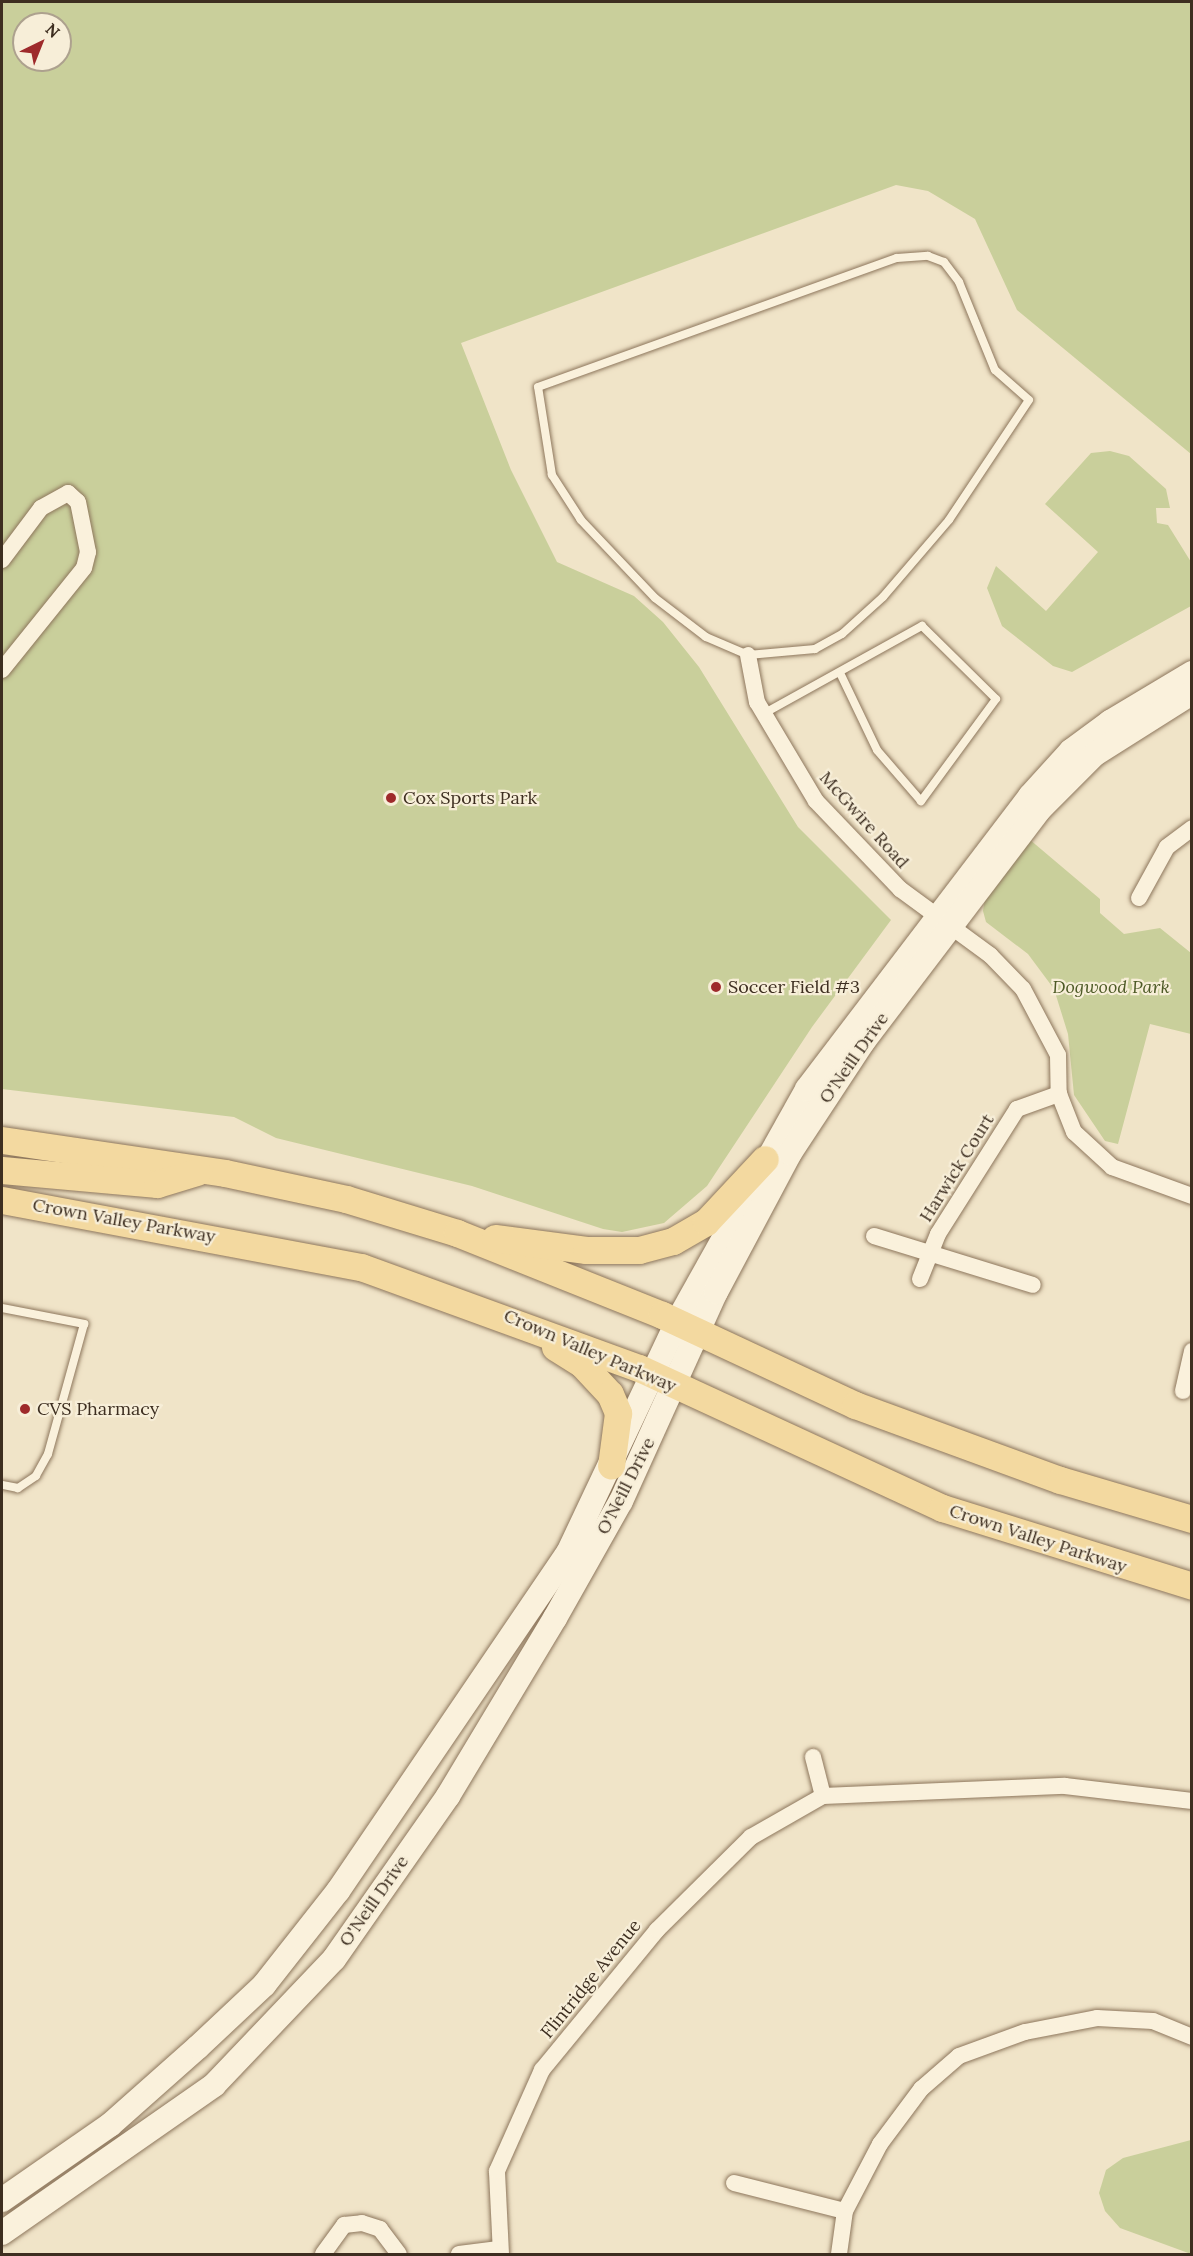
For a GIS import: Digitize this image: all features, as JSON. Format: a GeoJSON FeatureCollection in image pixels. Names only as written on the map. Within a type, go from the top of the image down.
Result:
{"type":"FeatureCollection","features":[{"type":"Feature","properties":{"kind":"main road","name":"O'Neill Drive"},"geometry":{"type":"LineString","coordinates":[[2,2233],[214,2085],[334,1959],[448,1797],[555,1618],[621,1501],[687,1327],[765,1159],[807,1089],[943,920],[1071,752],[1160,688],[1191,673]]}},
{"type":"Feature","properties":{"kind":"main road","name":"O'Neill Drive"},"geometry":{"type":"LineString","coordinates":[[687,1327],[790,1153],[943,920],[1039,810],[1095,754],[1191,693]]}},
{"type":"Feature","properties":{"kind":"main road"},"geometry":{"type":"LineString","coordinates":[[2,1140],[203,1170],[346,1199],[457,1233],[687,1327],[855,1405],[956,1444],[1191,1519]]}},
{"type":"Feature","properties":{"kind":"main road"},"geometry":{"type":"LineString","coordinates":[[457,1233],[586,1250],[639,1250],[673,1241],[706,1222],[765,1159]]}},
{"type":"Feature","properties":{"kind":"main road"},"geometry":{"type":"LineString","coordinates":[[2,1170],[157,1184],[203,1170]]}},
{"type":"Feature","properties":{"kind":"main road","name":"Crown Valley Parkway"},"geometry":{"type":"LineString","coordinates":[[2,1200],[361,1267],[492,1311],[665,1381],[942,1508],[1191,1586]]}},
{"type":"Feature","properties":{"kind":"main road"},"geometry":{"type":"LineString","coordinates":[[492,1311],[580,1363],[610,1394],[618,1413],[611,1466]]}},
{"type":"Feature","properties":{"kind":"main road","name":"O'Neill Drive"},"geometry":{"type":"LineString","coordinates":[[2,2200],[110,2126],[264,1985],[338,1891],[568,1553],[611,1466],[665,1381]]}},
{"type":"Feature","properties":{"kind":"street"},"geometry":{"type":"LineString","coordinates":[[2,560],[41,508],[68,493],[78,502],[88,552],[84,568],[2,670]]}},
{"type":"Feature","properties":{"kind":"street","name":"McGwire Road"},"geometry":{"type":"LineString","coordinates":[[748,655],[762,715],[831,818],[900,889],[943,920],[1023,989],[1058,1055],[1059,1094]]}},
{"type":"Feature","properties":{"kind":"street"},"geometry":{"type":"LineString","coordinates":[[1139,898],[1167,847],[1191,828]]}},
{"type":"Feature","properties":{"kind":"street"},"geometry":{"type":"LineString","coordinates":[[1059,1094],[1074,1132],[1112,1167],[1191,1196]]}},
{"type":"Feature","properties":{"kind":"street","name":"Harwick Court"},"geometry":{"type":"LineString","coordinates":[[920,1279],[929,1257],[1017,1109],[1059,1094]]}},
{"type":"Feature","properties":{"kind":"street"},"geometry":{"type":"LineString","coordinates":[[874,1236],[929,1257],[1033,1285]]}},
{"type":"Feature","properties":{"kind":"street"},"geometry":{"type":"LineString","coordinates":[[1183,1391],[1191,1351]]}},
{"type":"Feature","properties":{"kind":"street"},"geometry":{"type":"LineString","coordinates":[[813,1757],[823,1796]]}},
{"type":"Feature","properties":{"kind":"street","name":"Flintridge Avenue"},"geometry":{"type":"LineString","coordinates":[[500,2252],[497,2171],[542,2070],[657,1930],[751,1837],[823,1796],[1065,1786],[1191,1801]]}},
{"type":"Feature","properties":{"kind":"street"},"geometry":{"type":"LineString","coordinates":[[839,2254],[846,2211],[880,2144],[921,2089],[958,2056],[1025,2032],[1097,2018],[1153,2021],[1191,2037]]}},
{"type":"Feature","properties":{"kind":"street"},"geometry":{"type":"LineString","coordinates":[[734,2183],[846,2211]]}},
{"type":"Feature","properties":{"kind":"street"},"geometry":{"type":"LineString","coordinates":[[323,2254],[344,2225],[362,2223],[380,2229],[399,2254]]}},
{"type":"Feature","properties":{"kind":"street"},"geometry":{"type":"LineString","coordinates":[[459,2254],[500,2252]]}},
{"type":"Feature","properties":{"kind":"lane"},"geometry":{"type":"LineString","coordinates":[[928,256],[944,262],[959,282],[994,370],[1029,400],[949,520],[883,597],[842,634],[815,649],[748,655],[706,637],[655,598],[581,520],[552,475],[538,387],[897,258],[928,256]]}},
{"type":"Feature","properties":{"kind":"lane"},"geometry":{"type":"LineString","coordinates":[[762,715],[840,675],[922,627],[996,699],[921,801],[877,750],[840,675]]}},
{"type":"Feature","properties":{"kind":"lane"},"geometry":{"type":"LineString","coordinates":[[2,1308],[84,1324],[48,1454],[36,1476],[18,1488],[2,1485]]}},
{"type":"Feature","properties":{"kind":"green space","name":"Cox Sports Park"},"geometry":{"type":"Polygon","coordinates":[[[2,2],[1191,2],[1191,454],[1017,310],[975,219],[928,191],[896,185],[461,343],[511,470],[557,562],[634,596],[663,622],[699,667],[798,827],[891,920],[812,1027],[707,1186],[664,1223],[622,1232],[603,1229],[472,1186],[276,1138],[234,1117],[2,1089],[2,2]]]}},
{"type":"Feature","properties":{"kind":"green space"},"geometry":{"type":"Polygon","coordinates":[[[1110,451],[1129,456],[1166,489],[1170,508],[1156,508],[1157,523],[1168,525],[1191,562],[1191,606],[1072,672],[1053,666],[1002,626],[987,588],[996,566],[1046,611],[1098,552],[1045,504],[1091,453],[1110,451]]]}},
{"type":"Feature","properties":{"kind":"green space","name":"Dogwood Park"},"geometry":{"type":"Polygon","coordinates":[[[1029,839],[1100,899],[1100,913],[1124,934],[1160,928],[1191,953],[1191,1034],[1150,1024],[1118,1144],[1105,1141],[1074,1095],[1068,1034],[1054,989],[1028,954],[986,922],[983,911],[985,898],[1029,839]]]}},
{"type":"Feature","properties":{"kind":"green space"},"geometry":{"type":"Polygon","coordinates":[[[1192,2140],[1191,2254],[1120,2228],[1105,2211],[1099,2193],[1106,2170],[1123,2158],[1192,2140]]]}},
{"type":"Feature","properties":{"kind":"place","name":"Cox Sports Park"},"geometry":{"type":"Point","coordinates":[391,798]}},
{"type":"Feature","properties":{"kind":"place","name":"Soccer Field #3"},"geometry":{"type":"Point","coordinates":[716,987]}},
{"type":"Feature","properties":{"kind":"place","name":"CVS Pharmacy"},"geometry":{"type":"Point","coordinates":[25,1409]}}]}
